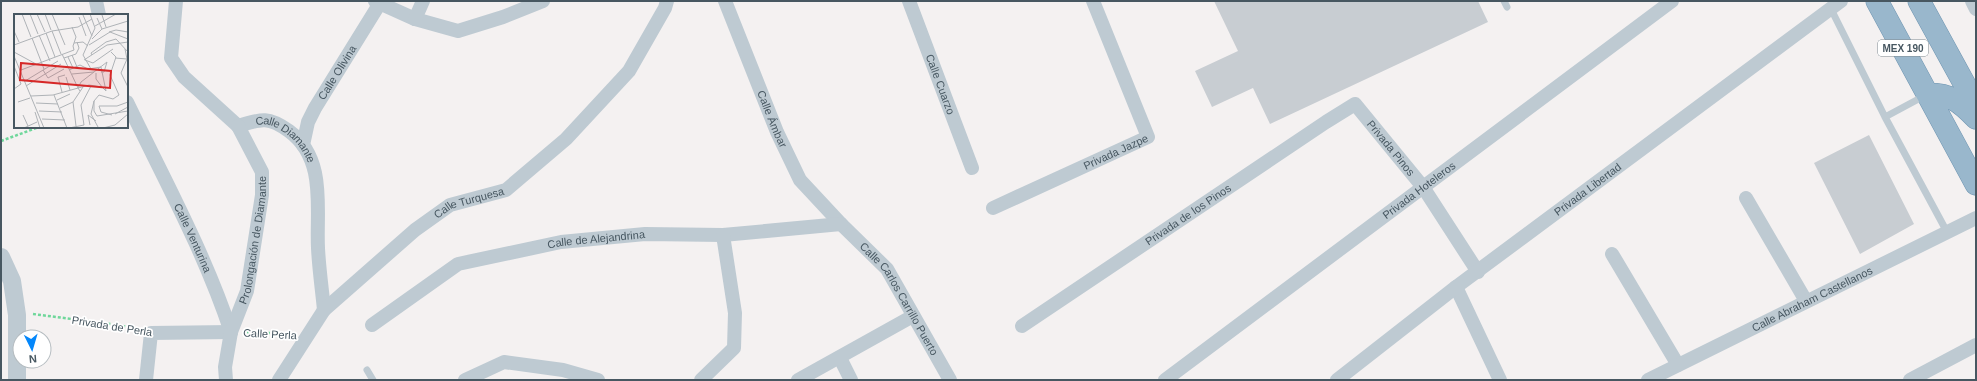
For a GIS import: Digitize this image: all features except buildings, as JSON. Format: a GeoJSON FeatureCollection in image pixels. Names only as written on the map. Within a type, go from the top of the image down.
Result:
{"type":"FeatureCollection","features":[{"type":"Feature","properties":{"kind":"highway","name":"MEX 190"},"geometry":{"type":"LineString","coordinates":[[1878,1],[1976,184]]}},
{"type":"Feature","properties":{"kind":"highway","name":"MEX 190"},"geometry":{"type":"LineString","coordinates":[[1920,1],[1976,105]]}},
{"type":"Feature","properties":{"kind":"highway"},"geometry":{"type":"LineString","coordinates":[[1928,94],[1940,94],[1956,99],[1976,118]]}},
{"type":"Feature","properties":{"kind":"street"},"geometry":{"type":"LineString","coordinates":[[96,1],[100,14]]}},
{"type":"Feature","properties":{"kind":"street","name":"Calle Diamante"},"geometry":{"type":"LineString","coordinates":[[176,1],[171,58],[184,77],[238,126],[258,120],[276,122],[296,137],[303,145],[313,165],[319,207],[318,248],[324,310]]}},
{"type":"Feature","properties":{"kind":"street"},"geometry":{"type":"LineString","coordinates":[[415,19],[423,1]]}},
{"type":"Feature","properties":{"kind":"street"},"geometry":{"type":"LineString","coordinates":[[377,2],[415,19],[458,31],[503,17],[543,1]]}},
{"type":"Feature","properties":{"kind":"street","name":"Calle Turquesa"},"geometry":{"type":"LineString","coordinates":[[279,380],[309,336],[324,310],[415,230],[450,205],[506,190],[566,140],[629,71],[665,8],[667,1]]}},
{"type":"Feature","properties":{"kind":"street","name":"Calle Ámbar"},"geometry":{"type":"LineString","coordinates":[[725,1],[776,132],[800,180],[841,224]]}},
{"type":"Feature","properties":{"kind":"street","name":"Calle Cuarzo"},"geometry":{"type":"LineString","coordinates":[[909,1],[972,168]]}},
{"type":"Feature","properties":{"kind":"street","name":"Privada Jazpe"},"geometry":{"type":"LineString","coordinates":[[993,208],[1148,137],[1093,1]]}},
{"type":"Feature","properties":{"kind":"street","name":"Privada Hoteleros"},"geometry":{"type":"LineString","coordinates":[[1165,380],[1672,1]]}},
{"type":"Feature","properties":{"kind":"street"},"geometry":{"type":"LineString","coordinates":[[1972,1],[1976,9]]}},
{"type":"Feature","properties":{"kind":"street","name":"Calle Olivina"},"geometry":{"type":"LineString","coordinates":[[303,145],[308,122],[315,108],[377,2]]}},
{"type":"Feature","properties":{"kind":"street","name":"Privada Libertad"},"geometry":{"type":"LineString","coordinates":[[1337,380],[1456,287],[1836,5]]}},
{"type":"Feature","properties":{"kind":"street","name":"Calle Venturina"},"geometry":{"type":"LineString","coordinates":[[128,104],[194,237],[216,288],[231,332],[225,367],[226,380]]}},
{"type":"Feature","properties":{"kind":"street","name":"Privada Pinos"},"geometry":{"type":"LineString","coordinates":[[1355,104],[1424,187],[1478,272]]}},
{"type":"Feature","properties":{"kind":"street","name":"Privada de los Pinos"},"geometry":{"type":"LineString","coordinates":[[1022,326],[1355,104]]}},
{"type":"Feature","properties":{"kind":"street","name":"Prolongación de Diamante"},"geometry":{"type":"LineString","coordinates":[[231,332],[247,291],[262,195],[262,172],[238,126]]}},
{"type":"Feature","properties":{"kind":"street"},"geometry":{"type":"LineString","coordinates":[[1746,198],[1806,300]]}},
{"type":"Feature","properties":{"kind":"street","name":"Calle Abraham Castellanos"},"geometry":{"type":"LineString","coordinates":[[1648,380],[1806,300],[1976,218]]}},
{"type":"Feature","properties":{"kind":"street","name":"Calle de Alejandrina"},"geometry":{"type":"LineString","coordinates":[[372,325],[458,264],[561,242],[645,234],[723,236],[841,224]]}},
{"type":"Feature","properties":{"kind":"street","name":"Calle Carlos Carrillo Puerto"},"geometry":{"type":"LineString","coordinates":[[841,224],[887,269],[950,380]]}},
{"type":"Feature","properties":{"kind":"street"},"geometry":{"type":"LineString","coordinates":[[701,380],[734,348],[735,313],[723,236]]}},
{"type":"Feature","properties":{"kind":"street"},"geometry":{"type":"LineString","coordinates":[[1612,254],[1678,365]]}},
{"type":"Feature","properties":{"kind":"street"},"geometry":{"type":"LineString","coordinates":[[1,257],[12,281],[17,315],[17,380]]}},
{"type":"Feature","properties":{"kind":"street"},"geometry":{"type":"LineString","coordinates":[[1456,287],[1500,380]]}},
{"type":"Feature","properties":{"kind":"street"},"geometry":{"type":"LineString","coordinates":[[798,380],[914,316]]}},
{"type":"Feature","properties":{"kind":"street","name":"Privada de Perla"},"geometry":{"type":"LineString","coordinates":[[151,333],[231,332]]}},
{"type":"Feature","properties":{"kind":"street"},"geometry":{"type":"LineString","coordinates":[[146,380],[151,333]]}},
{"type":"Feature","properties":{"kind":"street"},"geometry":{"type":"LineString","coordinates":[[1910,380],[1976,345]]}},
{"type":"Feature","properties":{"kind":"street"},"geometry":{"type":"LineString","coordinates":[[840,358],[851,380]]}},
{"type":"Feature","properties":{"kind":"street"},"geometry":{"type":"LineString","coordinates":[[465,380],[504,362],[563,370],[598,380]]}},
{"type":"Feature","properties":{"kind":"lane"},"geometry":{"type":"LineString","coordinates":[[1836,5],[1885,118],[1947,232]]}},
{"type":"Feature","properties":{"kind":"lane"},"geometry":{"type":"LineString","coordinates":[[1885,118],[1928,94]]}},
{"type":"Feature","properties":{"kind":"lane"},"geometry":{"type":"LineString","coordinates":[[367,370],[373,380]]}},
{"type":"Feature","properties":{"kind":"path"},"geometry":{"type":"LineString","coordinates":[[1,141],[36,128]]}},
{"type":"Feature","properties":{"kind":"path","name":"Privada de Perla"},"geometry":{"type":"LineString","coordinates":[[17,315],[31,314],[118,325],[151,333]]}},
{"type":"Feature","properties":{"kind":"path","name":"Calle Perla"},"geometry":{"type":"LineString","coordinates":[[231,332],[289,333],[309,336]]}}]}
